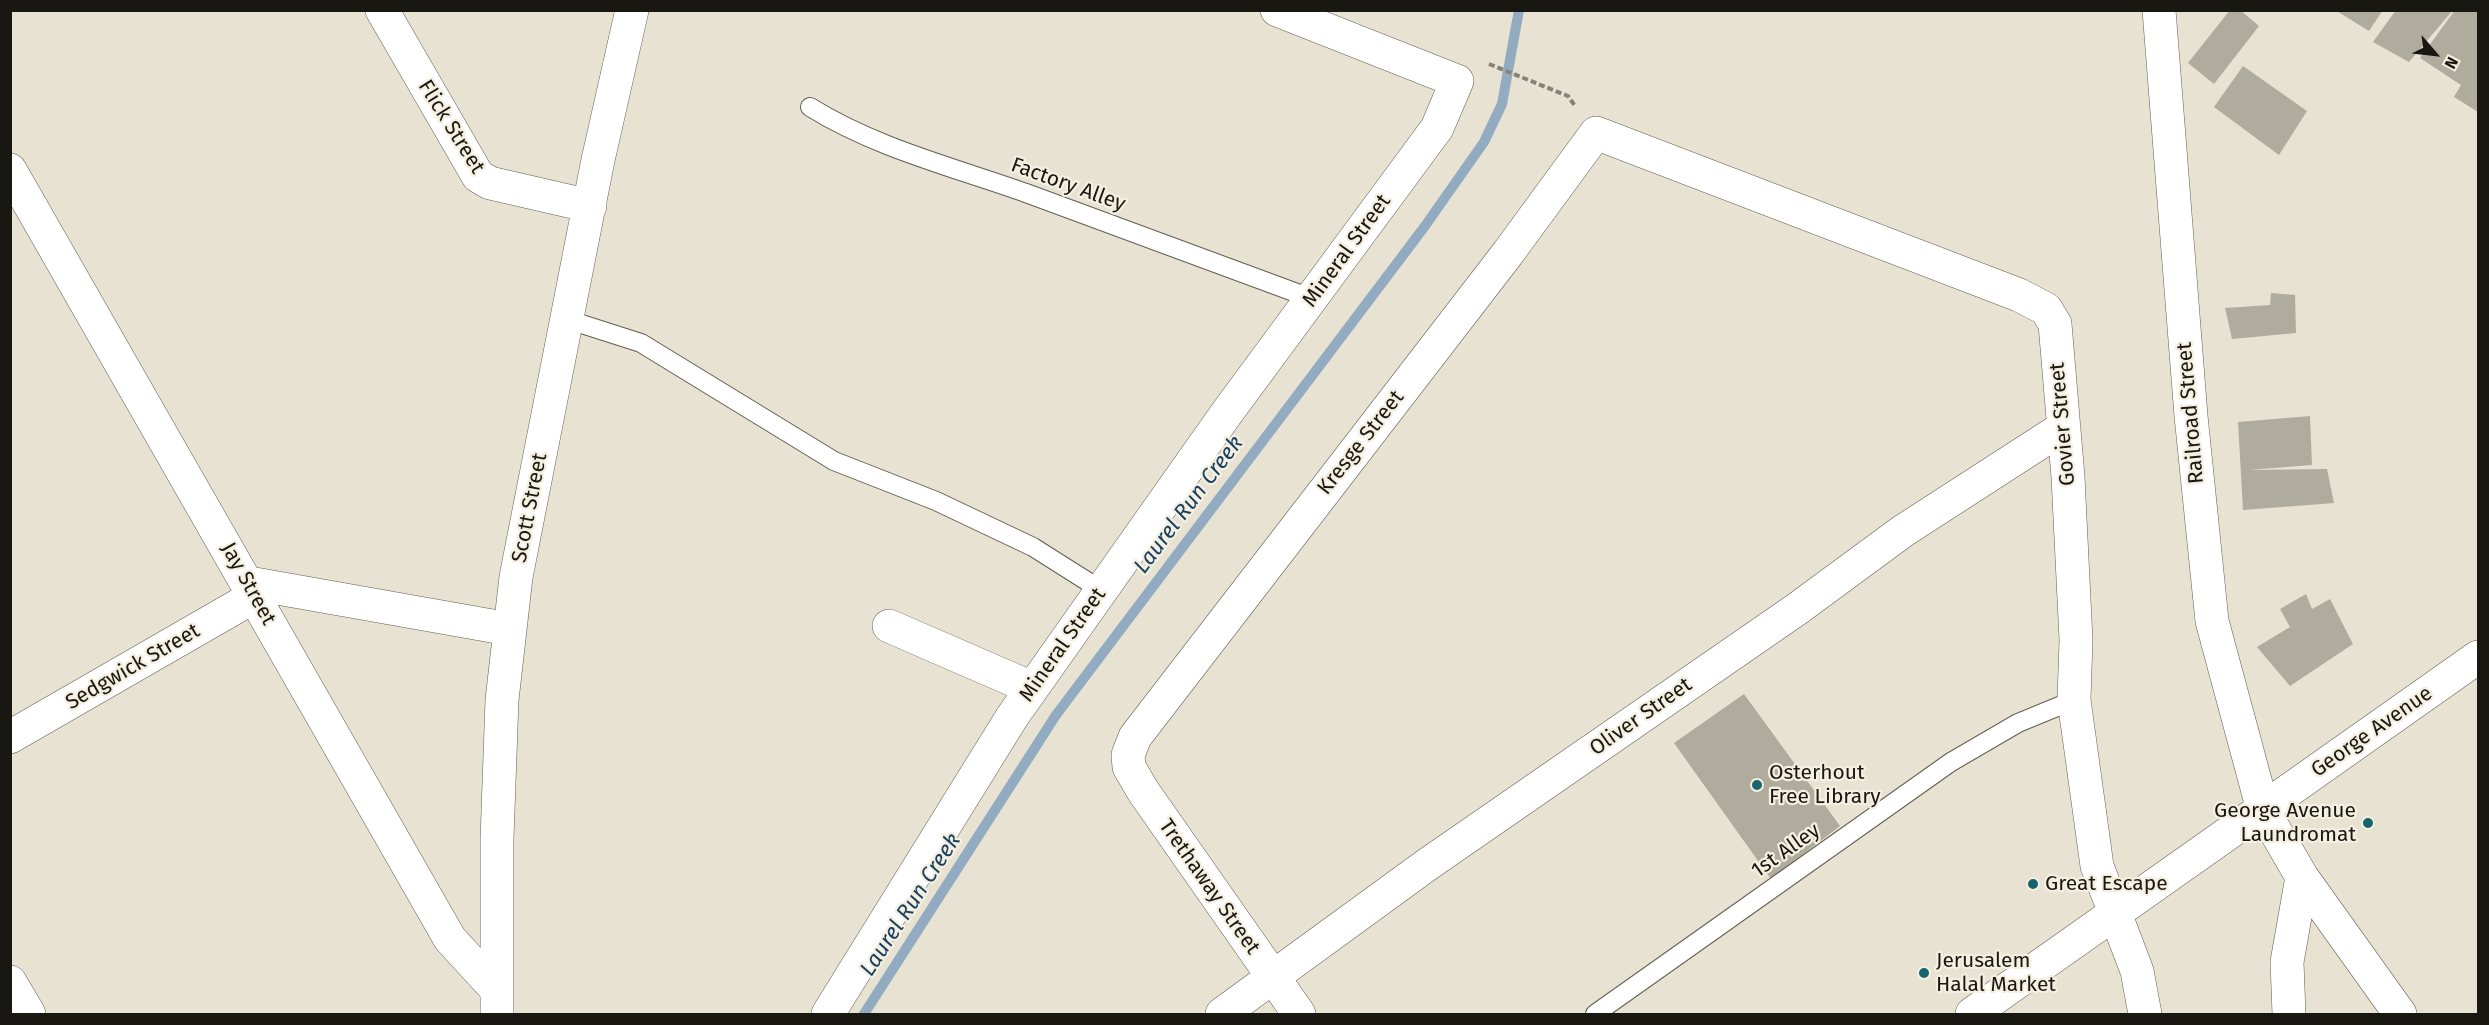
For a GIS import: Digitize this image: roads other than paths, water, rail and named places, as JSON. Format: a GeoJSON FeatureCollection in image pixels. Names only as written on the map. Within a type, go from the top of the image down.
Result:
{"type":"FeatureCollection","features":[{"type":"Feature","properties":{"kind":"street","name":"Flick Street"},"geometry":{"type":"LineString","coordinates":[[382,10],[478,176],[490,183],[590,206]]}},
{"type":"Feature","properties":{"kind":"street","name":"Scott Street"},"geometry":{"type":"LineString","coordinates":[[496,1002],[497,839],[502,700],[516,577],[566,319],[632,10]]}},
{"type":"Feature","properties":{"kind":"street","name":"Mineral Street"},"geometry":{"type":"LineString","coordinates":[[828,1014],[1032,688],[1226,414],[1437,128],[1457,81],[1276,10]]}},
{"type":"Feature","properties":{"kind":"street","name":"Railroad Street"},"geometry":{"type":"LineString","coordinates":[[2159,10],[2207,592],[2212,621],[2263,810],[2302,877],[2400,1014]]}},
{"type":"Feature","properties":{"kind":"street","name":"Govier Street"},"geometry":{"type":"LineString","coordinates":[[1596,133],[2019,295],[2046,309],[2055,324],[2064,427],[2076,640],[2074,700],[2097,866],[2137,971],[2145,1014]]}},
{"type":"Feature","properties":{"kind":"street","name":"Kresge Street"},"geometry":{"type":"LineString","coordinates":[[1128,755],[1135,736],[1195,656],[1508,253],[1596,133]]}},
{"type":"Feature","properties":{"kind":"street","name":"Jay Street"},"geometry":{"type":"LineString","coordinates":[[10,170],[450,939],[496,1002]]}},
{"type":"Feature","properties":{"kind":"street","name":"Oliver Street"},"geometry":{"type":"LineString","coordinates":[[1222,1014],[1428,864],[1797,609],[1903,531],[2064,427]]}},
{"type":"Feature","properties":{"kind":"street"},"geometry":{"type":"LineString","coordinates":[[252,590],[509,629]]}},
{"type":"Feature","properties":{"kind":"street","name":"Sedgwick Street"},"geometry":{"type":"LineString","coordinates":[[10,737],[252,590]]}},
{"type":"Feature","properties":{"kind":"street"},"geometry":{"type":"LineString","coordinates":[[889,626],[1032,688]]}},
{"type":"Feature","properties":{"kind":"street","name":"George Avenue"},"geometry":{"type":"LineString","coordinates":[[1972,1014],[2478,657]]}},
{"type":"Feature","properties":{"kind":"street","name":"Trethaway Street"},"geometry":{"type":"LineString","coordinates":[[1128,755],[1129,766],[1143,791],[1299,1014]]}},
{"type":"Feature","properties":{"kind":"street"},"geometry":{"type":"LineString","coordinates":[[2289,1014],[2287,962],[2302,877]]}},
{"type":"Feature","properties":{"kind":"street"},"geometry":{"type":"LineString","coordinates":[[10,982],[29,1014]]}},
{"type":"Feature","properties":{"kind":"lane","name":"Factory Alley"},"geometry":{"type":"LineString","coordinates":[[810,107],[837,124],[879,142],[1312,299]]}},
{"type":"Feature","properties":{"kind":"lane"},"geometry":{"type":"LineString","coordinates":[[566,319],[640,343],[834,461],[936,501],[1033,547],[1101,590]]}},
{"type":"Feature","properties":{"kind":"lane","name":"1st Alley"},"geometry":{"type":"LineString","coordinates":[[1594,1014],[1951,762],[2018,723],[2074,700]]}},
{"type":"Feature","properties":{"kind":"waterway","name":"Laurel Run Creek"},"geometry":{"type":"LineString","coordinates":[[864,1014],[1056,715],[1425,226],[1484,142],[1502,104],[1519,10]]}},
{"type":"Feature","properties":{"kind":"place","name":"Osterhout Free Library"},"geometry":{"type":"Point","coordinates":[1757,785]}},
{"type":"Feature","properties":{"kind":"place","name":"George Avenue Laundromat"},"geometry":{"type":"Point","coordinates":[2368,823]}},
{"type":"Feature","properties":{"kind":"place","name":"Great Escape"},"geometry":{"type":"Point","coordinates":[2033,884]}},
{"type":"Feature","properties":{"kind":"place","name":"Jerusalem Halal Market"},"geometry":{"type":"Point","coordinates":[1924,973]}}]}
